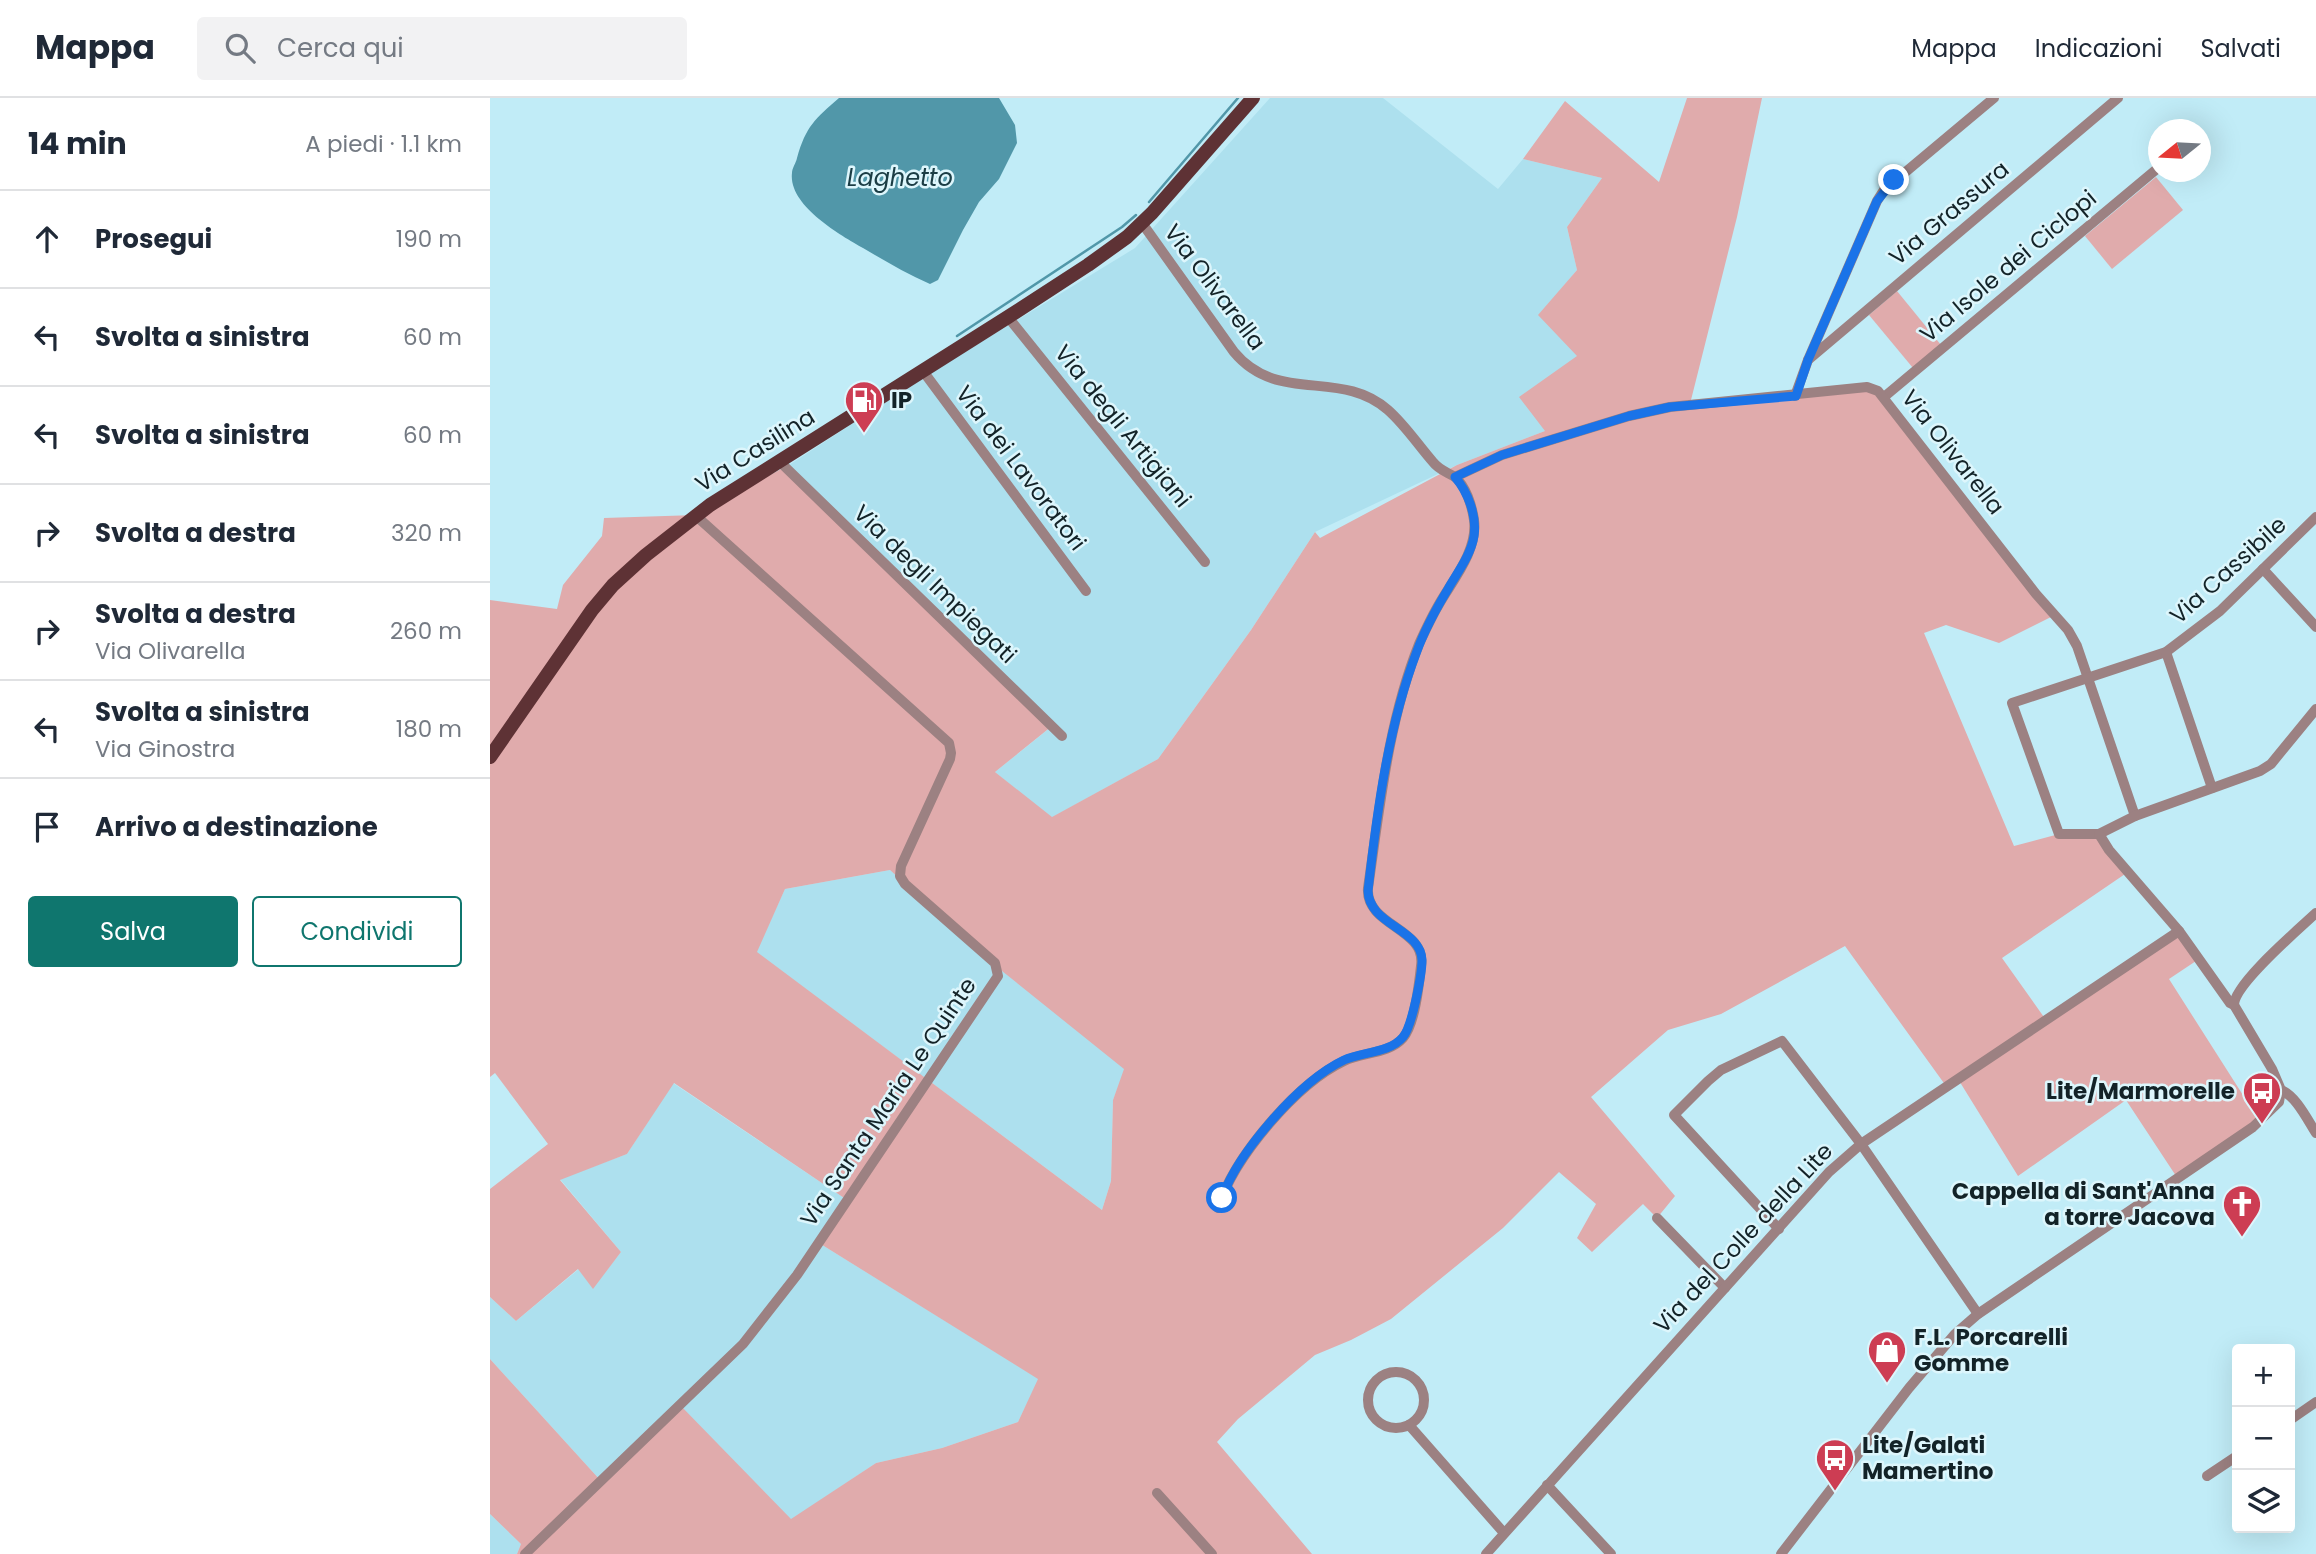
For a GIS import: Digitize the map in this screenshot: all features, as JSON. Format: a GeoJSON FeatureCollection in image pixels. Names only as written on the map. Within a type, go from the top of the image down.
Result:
{"type":"FeatureCollection","features":[{"type":"Feature","properties":{"kind":"main road","name":"Via Casilina"},"geometry":{"type":"LineString","coordinates":[[490,757],[566,645],[605,594],[646,555],[695,515],[1096,259],[1142,223],[1253,98]]}},
{"type":"Feature","properties":{"kind":"street"},"geometry":{"type":"LineString","coordinates":[[1796,396],[1808,360],[1884,190],[1994,98]]}},
{"type":"Feature","properties":{"kind":"street","name":"Via Grassura"},"geometry":{"type":"LineString","coordinates":[[1808,360],[2118,98]]}},
{"type":"Feature","properties":{"kind":"street","name":"Via Isole dei Ciclopi"},"geometry":{"type":"LineString","coordinates":[[1884,397],[2148,176]]}},
{"type":"Feature","properties":{"kind":"street","name":"Via Olivarella"},"geometry":{"type":"LineString","coordinates":[[1142,223],[1234,352],[1249,368],[1276,381],[1349,390],[1373,399],[1409,431],[1436,466],[1455,477],[1502,455],[1629,416],[1670,407],[1867,387],[1878,391],[2036,594],[2068,630],[2077,646],[2136,816]]}},
{"type":"Feature","properties":{"kind":"street","name":"Via degli Artigiani"},"geometry":{"type":"LineString","coordinates":[[1008,317],[1205,562]]}},
{"type":"Feature","properties":{"kind":"street","name":"Via dei Lavoratori"},"geometry":{"type":"LineString","coordinates":[[922,371],[1086,591]]}},
{"type":"Feature","properties":{"kind":"street","name":"Via degli Impiegati"},"geometry":{"type":"LineString","coordinates":[[779,461],[1062,736]]}},
{"type":"Feature","properties":{"kind":"street"},"geometry":{"type":"LineString","coordinates":[[1219,1208],[1236,1168],[1263,1131],[1292,1101],[1324,1073],[1344,1060],[1398,1042],[1409,1027],[1421,953],[1413,941],[1374,909],[1369,901],[1368,891],[1385,776],[1404,689],[1427,626],[1468,554],[1474,536],[1470,503],[1455,477]]}},
{"type":"Feature","properties":{"kind":"street","name":"Via Santa Maria Le Quinte"},"geometry":{"type":"LineString","coordinates":[[525,1554],[743,1344],[797,1275],[998,976],[995,963],[905,884],[900,876],[901,866],[950,759],[949,743],[695,515]]}},
{"type":"Feature","properties":{"kind":"street","name":"Via Cassibile"},"geometry":{"type":"LineString","coordinates":[[2099,834],[2059,834],[2012,702],[2166,652],[2221,611],[2316,517]]}},
{"type":"Feature","properties":{"kind":"street"},"geometry":{"type":"LineString","coordinates":[[2263,569],[2316,627]]}},
{"type":"Feature","properties":{"kind":"street"},"geometry":{"type":"LineString","coordinates":[[2166,652],[2212,788]]}},
{"type":"Feature","properties":{"kind":"street"},"geometry":{"type":"LineString","coordinates":[[1781,1554],[1909,1388],[1955,1334],[1978,1314],[2253,1127],[2279,1102],[2281,1090],[2272,1069],[2234,1005],[2179,931],[2109,850],[2099,834],[2136,816],[2267,768],[2316,709]]}},
{"type":"Feature","properties":{"kind":"street"},"geometry":{"type":"LineString","coordinates":[[2234,1005],[2234,998],[2255,972],[2316,913]]}},
{"type":"Feature","properties":{"kind":"street","name":"Via del Colle della Lite"},"geometry":{"type":"LineString","coordinates":[[1486,1554],[1829,1172],[1861,1144],[2179,931]]}},
{"type":"Feature","properties":{"kind":"street"},"geometry":{"type":"LineString","coordinates":[[1779,1229],[1674,1115],[1721,1070],[1782,1041],[1861,1144],[1978,1314]]}},
{"type":"Feature","properties":{"kind":"street"},"geometry":{"type":"LineString","coordinates":[[2281,1090],[2312,1118],[2316,1133]]}},
{"type":"Feature","properties":{"kind":"street"},"geometry":{"type":"LineString","coordinates":[[1657,1218],[1725,1288]]}},
{"type":"Feature","properties":{"kind":"street"},"geometry":{"type":"LineString","coordinates":[[1398,1372],[1414,1378],[1420,1385],[1424,1403],[1422,1412],[1409,1425],[1385,1426],[1372,1414],[1369,1406],[1370,1390],[1380,1377],[1398,1372]]}},
{"type":"Feature","properties":{"kind":"street"},"geometry":{"type":"LineString","coordinates":[[2295,1417],[2316,1402]]}},
{"type":"Feature","properties":{"kind":"street"},"geometry":{"type":"LineString","coordinates":[[1409,1425],[1504,1533]]}},
{"type":"Feature","properties":{"kind":"street"},"geometry":{"type":"LineString","coordinates":[[2207,1476],[2232,1459]]}},
{"type":"Feature","properties":{"kind":"street"},"geometry":{"type":"LineString","coordinates":[[1547,1485],[1611,1554]]}},
{"type":"Feature","properties":{"kind":"street"},"geometry":{"type":"LineString","coordinates":[[1157,1493],[1212,1554]]}},
{"type":"Feature","properties":{"kind":"shaded area"},"geometry":{"type":"Polygon","coordinates":[[[1270,98],[1383,98],[1498,189],[1523,159],[1602,178],[1567,227],[1577,270],[1539,315],[1578,356],[1545,431],[1457,465],[1315,532],[1251,630],[1158,759],[1051,818],[995,772],[1051,727],[789,465],[921,379],[1135,248],[1270,98]]]}},
{"type":"Feature","properties":{"kind":"shaded area"},"geometry":{"type":"Polygon","coordinates":[[[1687,98],[1762,98],[1737,217],[1691,400],[1867,387],[1884,397],[2055,615],[1999,643],[1946,625],[1924,633],[2014,846],[2059,834],[2099,834],[2128,872],[2002,958],[2046,1020],[2179,931],[2199,959],[2169,979],[2262,1125],[2178,1179],[2126,1100],[2018,1176],[1958,1079],[1946,1086],[1845,946],[1721,1014],[1668,1030],[1591,1097],[1675,1196],[1657,1218],[1643,1204],[1592,1252],[1577,1238],[1596,1204],[1559,1172],[1503,1228],[1391,1319],[1315,1355],[1238,1419],[1217,1442],[1312,1554],[517,1554],[521,1544],[490,1514],[490,1359],[601,1481],[680,1405],[791,1519],[876,1463],[942,1448],[1018,1422],[1038,1379],[819,1243],[847,1200],[674,1083],[627,1154],[560,1180],[621,1252],[593,1289],[578,1269],[516,1321],[490,1297],[490,1189],[548,1144],[495,1073],[490,1077],[490,600],[557,609],[563,585],[602,536],[604,518],[696,515],[783,468],[1052,726],[995,772],[1052,817],[1158,759],[1251,630],[1315,532],[1320,538],[1457,465],[1545,431],[1519,397],[1577,356],[1538,315],[1577,270],[1567,227],[1602,178],[1523,159],[1565,101],[1659,182],[1687,98]],[[890,870],[785,889],[757,952],[1102,1210],[1111,1181],[1113,1100],[1124,1069],[997,967],[890,870]]]}},
{"type":"Feature","properties":{"kind":"shaded area"},"geometry":{"type":"Polygon","coordinates":[[[2150,182],[2160,182],[2183,210],[2112,269],[2085,236],[2150,182]]]}},
{"type":"Feature","properties":{"kind":"shaded area"},"geometry":{"type":"Polygon","coordinates":[[[1897,291],[1941,345],[1913,368],[1869,315],[1897,291]]]}},
{"type":"Feature","properties":{"kind":"shaded area"},"geometry":{"type":"Polygon","coordinates":[[[890,870],[1125,1069],[1113,1100],[1111,1181],[1102,1210],[756,952],[785,889],[890,870]]]}},
{"type":"Feature","properties":{"kind":"shaded area"},"geometry":{"type":"Polygon","coordinates":[[[673,1083],[847,1200],[819,1243],[1039,1379],[1018,1422],[942,1448],[876,1463],[791,1520],[680,1406],[601,1481],[490,1359],[490,1297],[516,1321],[579,1269],[593,1288],[621,1252],[560,1179],[627,1154],[673,1083]]]}},
{"type":"Feature","properties":{"kind":"shaded area"},"geometry":{"type":"Polygon","coordinates":[[[490,1514],[521,1544],[517,1554],[490,1554],[490,1514]]]}},
{"type":"Feature","properties":{"kind":"water","name":"Laghetto"},"geometry":{"type":"Polygon","coordinates":[[[839,98],[999,98],[1015,125],[1017,143],[999,179],[979,202],[938,280],[930,284],[853,242],[817,218],[798,196],[793,185],[792,171],[804,138],[818,118],[839,98]]]}},
{"type":"Feature","properties":{"kind":"waterway"},"geometry":{"type":"LineString","coordinates":[[1149,202],[1238,98]]}},
{"type":"Feature","properties":{"kind":"waterway"},"geometry":{"type":"LineString","coordinates":[[957,336],[1122,227],[1136,215]]}},
{"type":"Feature","properties":{"kind":"place","name":"IP"},"geometry":{"type":"Point","coordinates":[864,434]}},
{"type":"Feature","properties":{"kind":"place","name":"Lite/Marmorelle"},"geometry":{"type":"Point","coordinates":[2262,1125]}},
{"type":"Feature","properties":{"kind":"place","name":"Cappella di Sant'Anna a torre Jacova"},"geometry":{"type":"Point","coordinates":[2242,1238]}},
{"type":"Feature","properties":{"kind":"place","name":"F.L. Porcarelli Gomme"},"geometry":{"type":"Point","coordinates":[1887,1384]}},
{"type":"Feature","properties":{"kind":"place","name":"Lite/Galati Mamertino"},"geometry":{"type":"Point","coordinates":[1835,1492]}},
{"type":"Feature","properties":{"kind":"route"},"geometry":{"type":"LineString","coordinates":[[1222,1198],[1234,1171],[1254,1143],[1302,1092],[1344,1060],[1398,1042],[1409,1027],[1422,960],[1421,953],[1413,941],[1374,909],[1369,901],[1368,891],[1385,776],[1404,689],[1427,626],[1468,554],[1474,536],[1470,503],[1455,477],[1502,455],[1629,416],[1670,407],[1796,396],[1808,360],[1877,201],[1894,180]]}}]}
